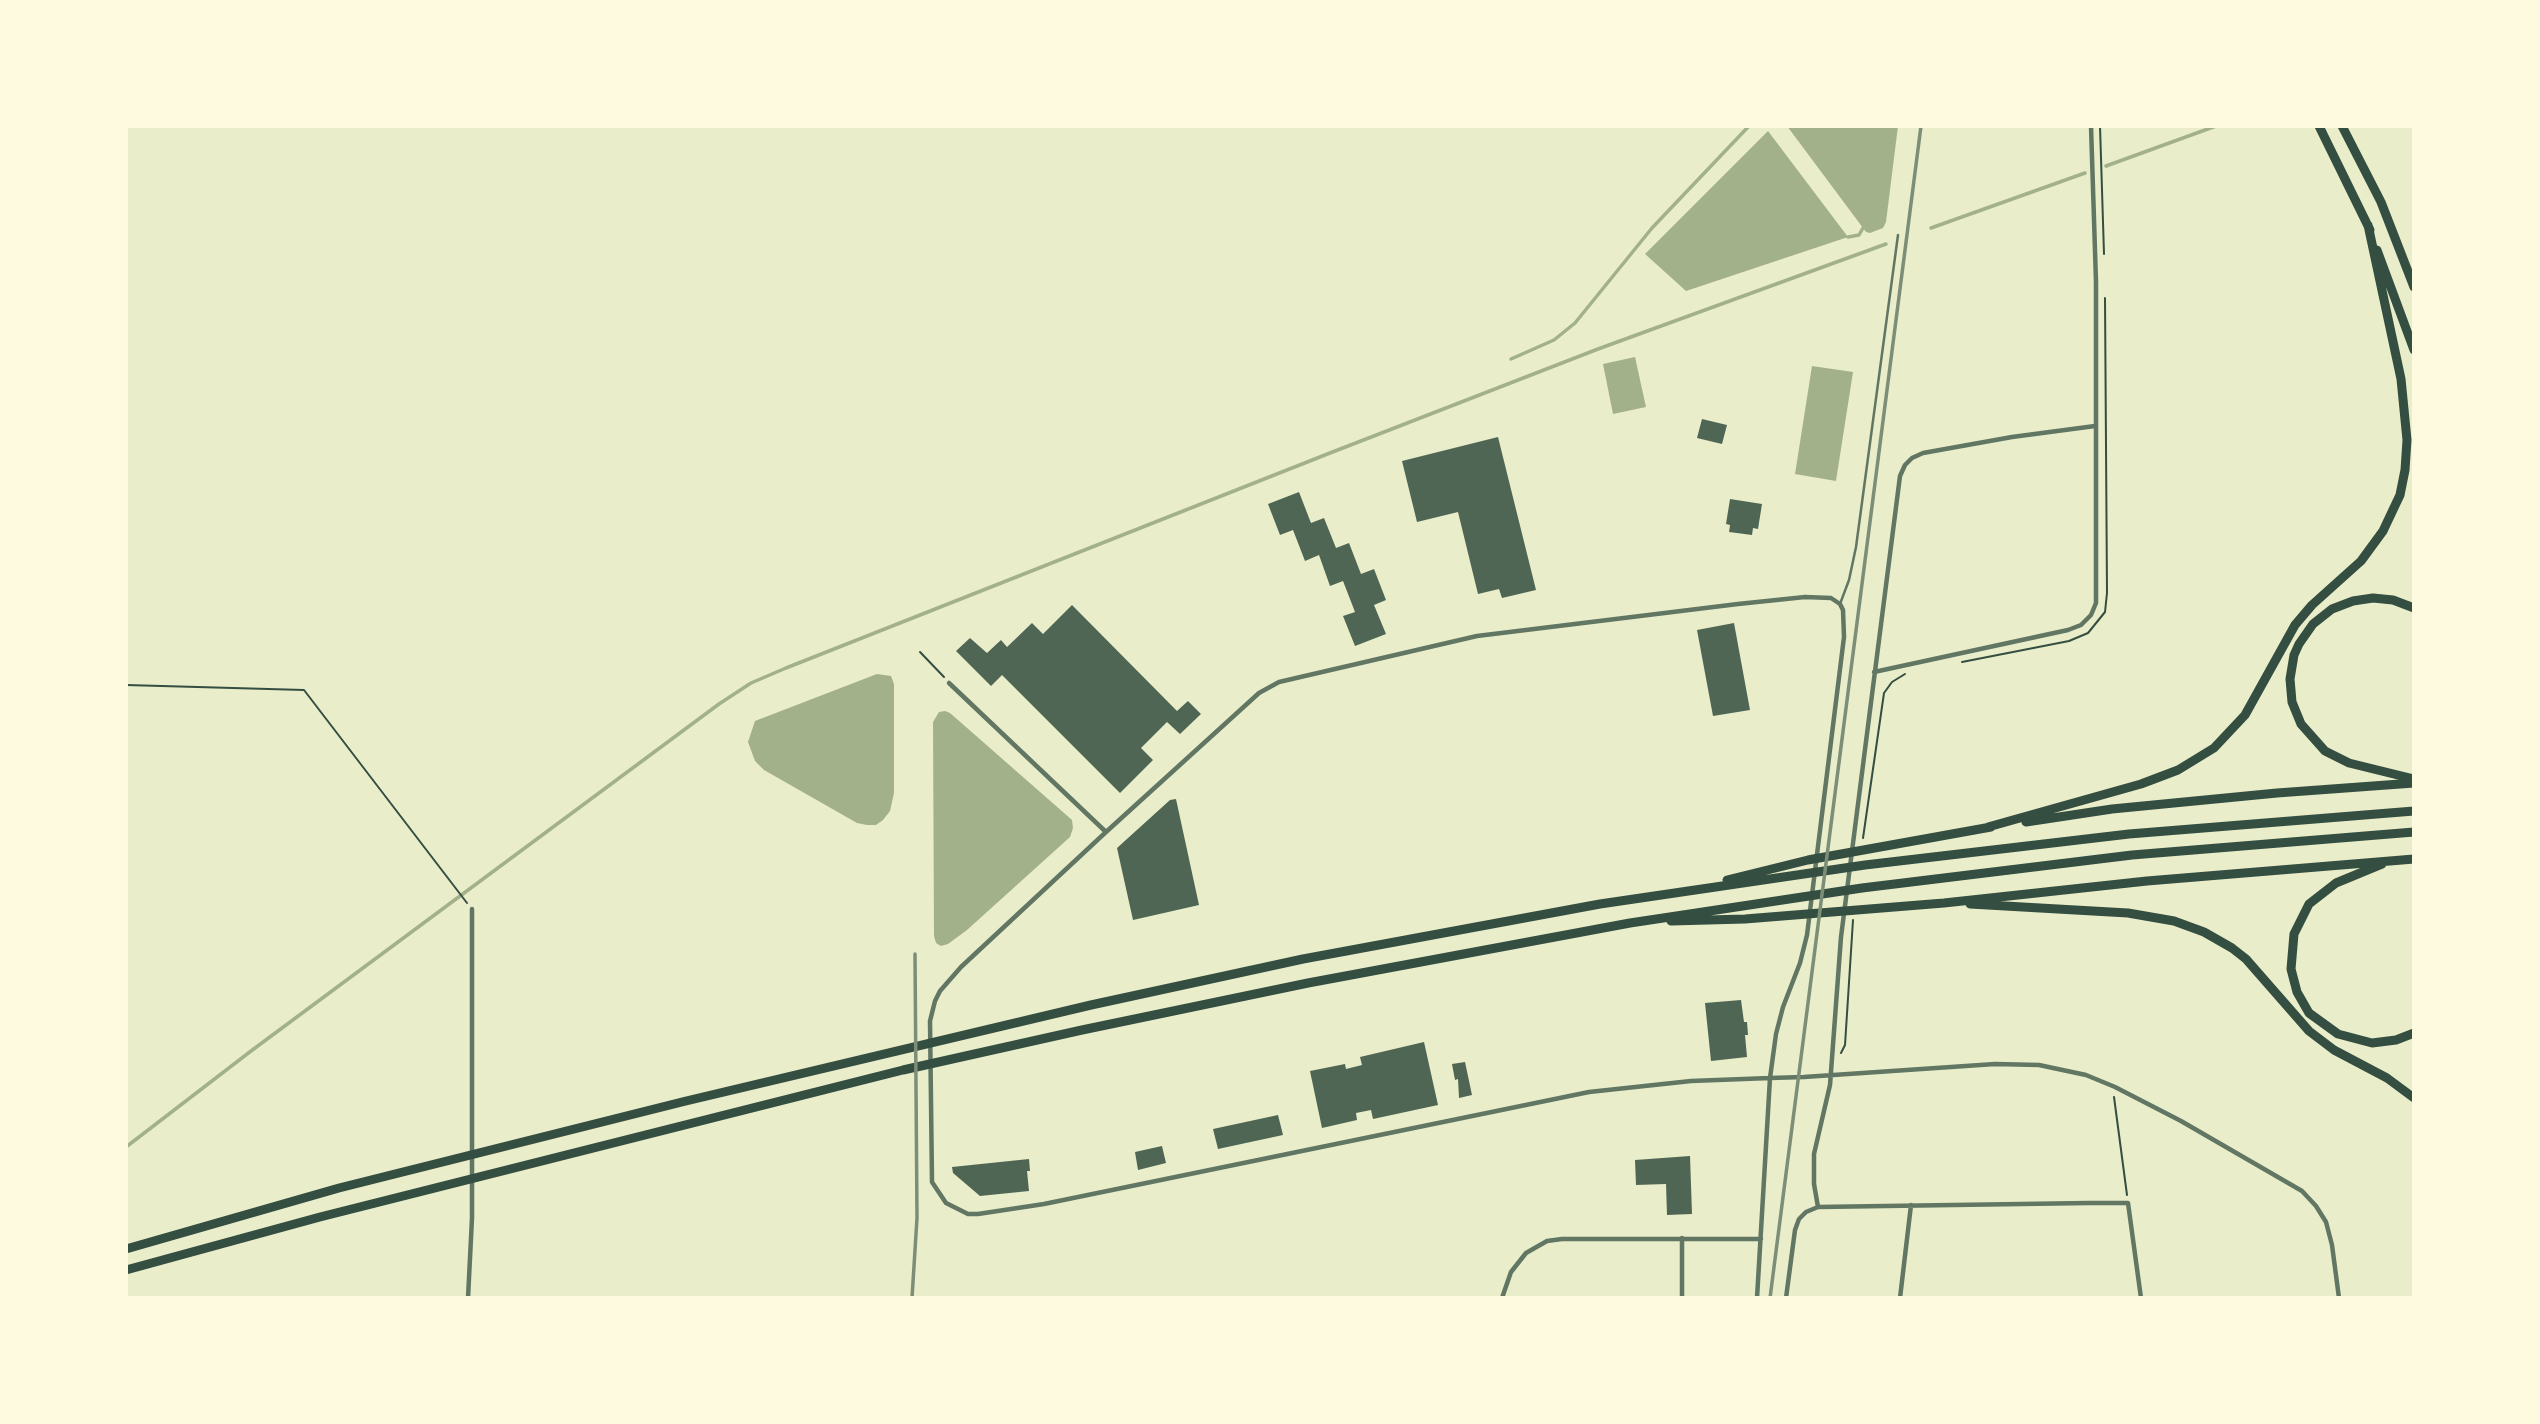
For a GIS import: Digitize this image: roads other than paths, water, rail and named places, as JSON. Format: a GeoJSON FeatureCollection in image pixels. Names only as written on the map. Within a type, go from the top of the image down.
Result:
{"type":"FeatureCollection","features":[{"type":"Feature","properties":{"kind":"highway"},"geometry":{"type":"LineString","coordinates":[[2319,126],[2368,225],[2414,350]]}},
{"type":"Feature","properties":{"kind":"highway"},"geometry":{"type":"LineString","coordinates":[[2342,126],[2381,202],[2414,288]]}},
{"type":"Feature","properties":{"kind":"highway"},"geometry":{"type":"LineString","coordinates":[[1988,827],[2141,784],[2178,770],[2214,748],[2245,715],[2295,625],[2312,605],[2361,561],[2383,531],[2395,508],[2403,483],[2406,422],[2401,379],[2368,225]]}},
{"type":"Feature","properties":{"kind":"highway"},"geometry":{"type":"LineString","coordinates":[[2414,608],[2393,600],[2373,598],[2353,601],[2332,609],[2313,624],[2299,644],[2294,655],[2290,679],[2296,714],[2308,734],[2325,751],[2349,763],[2414,781]]}},
{"type":"Feature","properties":{"kind":"highway"},"geometry":{"type":"LineString","coordinates":[[1692,889],[1808,860],[1988,827],[2112,809],[2414,781]]}},
{"type":"Feature","properties":{"kind":"highway"},"geometry":{"type":"LineString","coordinates":[[126,1249],[339,1188],[902,1048],[1303,959],[1601,904],[1865,865],[2129,834],[2414,811]]}},
{"type":"Feature","properties":{"kind":"highway"},"geometry":{"type":"LineString","coordinates":[[126,1270],[903,1070],[1308,982],[1630,923],[1862,888],[2132,855],[2414,832]]}},
{"type":"Feature","properties":{"kind":"highway"},"geometry":{"type":"LineString","coordinates":[[1630,923],[1745,919],[1944,903],[2147,881],[2414,859]]}},
{"type":"Feature","properties":{"kind":"highway"},"geometry":{"type":"LineString","coordinates":[[2389,861],[2336,883],[2309,904],[2294,934],[2291,969],[2297,992],[2309,1013],[2338,1034],[2372,1042],[2396,1040],[2414,1033]]}},
{"type":"Feature","properties":{"kind":"highway"},"geometry":{"type":"LineString","coordinates":[[1944,903],[2128,913],[2174,921],[2204,932],[2246,959],[2309,1031],[2334,1050],[2387,1079],[2414,1098]]}},
{"type":"Feature","properties":{"kind":"street"},"geometry":{"type":"LineString","coordinates":[[1874,671],[2068,630],[2081,625],[2091,615],[2096,603],[2096,282],[2091,126]]}},
{"type":"Feature","properties":{"kind":"street"},"geometry":{"type":"LineString","coordinates":[[1818,1207],[1814,1184],[1814,1154],[1831,1074],[1841,937],[1900,476],[1912,458],[1923,453],[2095,426]]}},
{"type":"Feature","properties":{"kind":"street"},"geometry":{"type":"LineString","coordinates":[[1757,1298],[1770,1078],[1783,1007],[1807,936],[1844,637],[1845,617],[1840,604],[1831,598],[1805,597],[1477,636],[1290,679],[1259,694],[961,967],[940,991],[930,1021],[932,1182],[940,1198],[960,1212],[978,1214],[1044,1204],[1589,1092],[1691,1081],[1770,1078],[1995,1064],[2039,1065],[2086,1075],[2115,1087],[2181,1121],[2302,1191],[2326,1222],[2339,1298]]}},
{"type":"Feature","properties":{"kind":"street"},"geometry":{"type":"LineString","coordinates":[[949,683],[1106,832]]}},
{"type":"Feature","properties":{"kind":"street"},"geometry":{"type":"LineString","coordinates":[[468,1298],[472,1218],[472,909]]}},
{"type":"Feature","properties":{"kind":"street"},"geometry":{"type":"LineString","coordinates":[[1786,1298],[1795,1230],[1799,1219],[1818,1207],[2128,1203],[2141,1298]]}},
{"type":"Feature","properties":{"kind":"street"},"geometry":{"type":"LineString","coordinates":[[1900,1298],[1911,1205]]}},
{"type":"Feature","properties":{"kind":"street"},"geometry":{"type":"LineString","coordinates":[[1682,1238],[1682,1298]]}},
{"type":"Feature","properties":{"kind":"street"},"geometry":{"type":"LineString","coordinates":[[1502,1298],[1511,1272],[1526,1252],[1547,1241],[1761,1239]]}},
{"type":"Feature","properties":{"kind":"lane"},"geometry":{"type":"LineString","coordinates":[[1840,604],[1849,580],[1856,547],[1898,235]]}},
{"type":"Feature","properties":{"kind":"waterway"},"geometry":{"type":"LineString","coordinates":[[1511,359],[1554,340],[1575,323],[1652,228],[1749,126]]}},
{"type":"Feature","properties":{"kind":"waterway"},"geometry":{"type":"LineString","coordinates":[[2106,166],[2216,126]]}},
{"type":"Feature","properties":{"kind":"waterway"},"geometry":{"type":"LineString","coordinates":[[1931,228],[2085,173]]}},
{"type":"Feature","properties":{"kind":"waterway"},"geometry":{"type":"LineString","coordinates":[[1848,237],[1859,235],[1863,228]]}},
{"type":"Feature","properties":{"kind":"waterway"},"geometry":{"type":"LineString","coordinates":[[126,1147],[251,1051],[751,683],[1598,349],[1886,244]]}},
{"type":"Feature","properties":{"kind":"railway"},"geometry":{"type":"LineString","coordinates":[[1770,1298],[1921,126]]}},
{"type":"Feature","properties":{"kind":"railway"},"geometry":{"type":"LineString","coordinates":[[912,1298],[917,1218],[915,954]]}}]}
